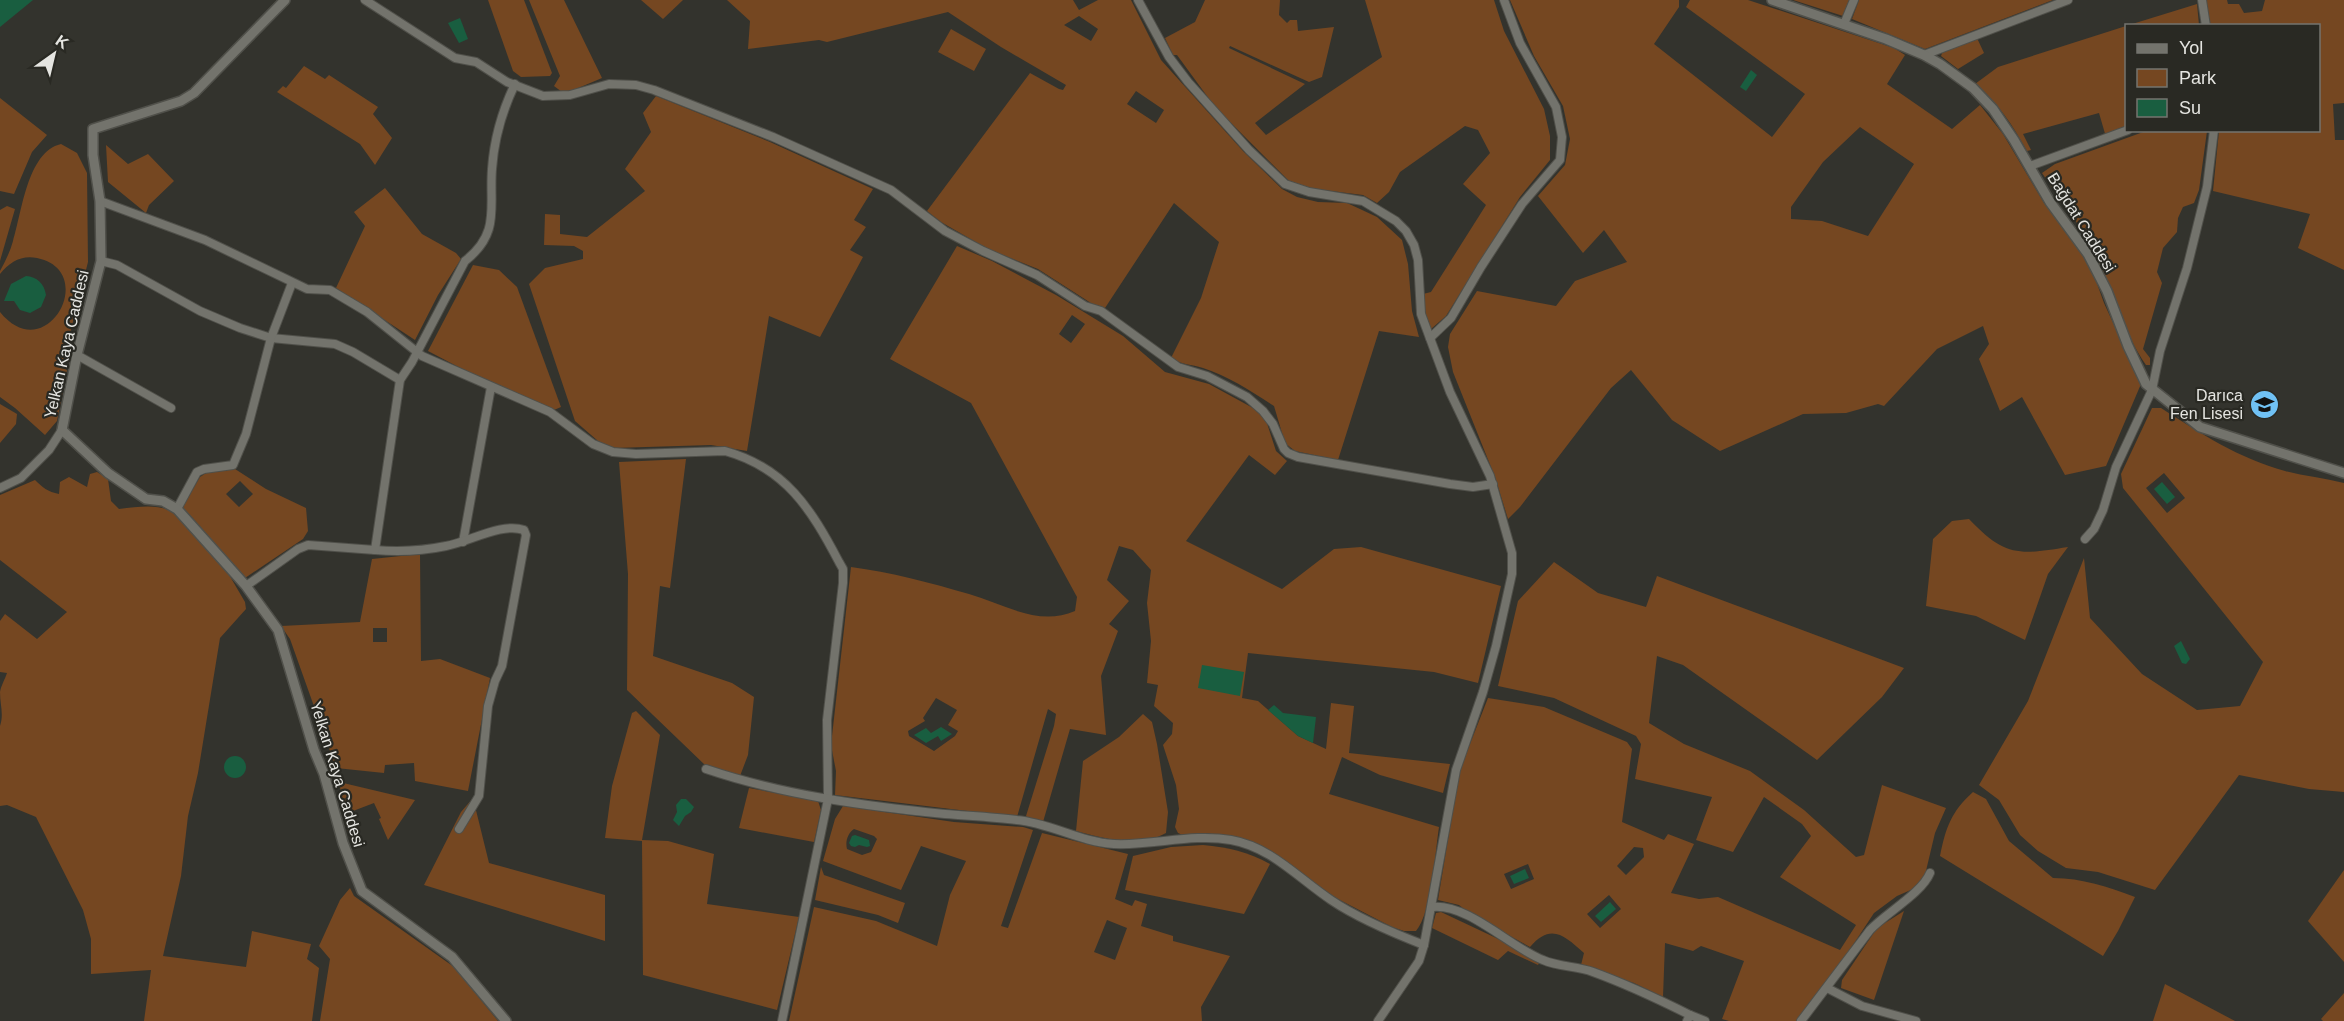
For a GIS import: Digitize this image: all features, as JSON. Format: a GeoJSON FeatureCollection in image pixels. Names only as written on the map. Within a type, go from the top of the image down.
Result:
{"type":"FeatureCollection","features":[{"type":"Feature","properties":{"kind":"street","name":"Yelkan Kaya Caddesi"},"geometry":{"type":"LineString","coordinates":[[285,0],[194,93],[181,101],[93,129],[93,155],[100,201],[100,261],[77,355],[62,430],[118,480],[146,499],[163,501],[177,509],[246,586],[278,630],[314,750],[324,774],[343,843],[362,891],[452,957],[506,1021]]}},
{"type":"Feature","properties":{"kind":"street"},"geometry":{"type":"LineString","coordinates":[[365,0],[455,58],[476,62],[515,84],[543,96],[570,95],[609,84],[636,85],[773,137],[891,190],[945,231],[1037,275],[1085,306],[1101,311],[1178,367],[1207,376],[1247,397],[1263,411],[1288,453],[1298,457],[1450,484],[1473,487],[1493,484]]}},
{"type":"Feature","properties":{"kind":"street"},"geometry":{"type":"LineString","coordinates":[[1138,0],[1169,57],[1188,82],[1249,150],[1285,184],[1309,192],[1363,201],[1396,221],[1406,231],[1414,245],[1418,260],[1421,314],[1450,392],[1493,484],[1512,553],[1512,574],[1487,680],[1456,770],[1424,945],[1419,961],[1378,1021]]}},
{"type":"Feature","properties":{"kind":"street"},"geometry":{"type":"LineString","coordinates":[[1430,338],[1451,318],[1522,204],[1560,160],[1562,137],[1556,107],[1520,43],[1504,0]]}},
{"type":"Feature","properties":{"kind":"street","name":"Bağdat Caddesi"},"geometry":{"type":"LineString","coordinates":[[1772,0],[1844,24],[1923,55],[1940,64],[1973,88],[1993,109],[2050,202],[2088,254],[2107,291],[2132,356],[2146,384],[2200,427],[2344,473]]}},
{"type":"Feature","properties":{"kind":"street"},"geometry":{"type":"LineString","coordinates":[[1844,24],[1854,0]]}},
{"type":"Feature","properties":{"kind":"street"},"geometry":{"type":"LineString","coordinates":[[1923,55],[2068,0]]}},
{"type":"Feature","properties":{"kind":"street"},"geometry":{"type":"LineString","coordinates":[[2202,0],[2206,24]]}},
{"type":"Feature","properties":{"kind":"street"},"geometry":{"type":"LineString","coordinates":[[375,550],[400,380],[465,261],[474,254],[489,228],[493,206],[492,171],[495,147],[500,123],[515,84]]}},
{"type":"Feature","properties":{"kind":"street"},"geometry":{"type":"LineString","coordinates":[[2030,166],[2125,131]]}},
{"type":"Feature","properties":{"kind":"street"},"geometry":{"type":"LineString","coordinates":[[2085,539],[2094,529],[2103,510],[2116,467],[2152,390],[2160,351],[2187,268],[2207,187],[2214,132]]}},
{"type":"Feature","properties":{"kind":"street"},"geometry":{"type":"LineString","coordinates":[[100,201],[205,240],[307,289],[330,290],[367,312],[422,356],[550,412],[593,444],[613,452],[636,454],[725,451],[739,455],[774,473],[794,491],[834,551],[843,569],[843,583],[827,720],[828,799],[782,1021]]}},
{"type":"Feature","properties":{"kind":"street"},"geometry":{"type":"LineString","coordinates":[[100,261],[117,265],[200,311],[256,335],[335,344],[400,380]]}},
{"type":"Feature","properties":{"kind":"street"},"geometry":{"type":"LineString","coordinates":[[177,509],[197,472],[233,465],[246,434],[271,338],[292,283]]}},
{"type":"Feature","properties":{"kind":"street"},"geometry":{"type":"LineString","coordinates":[[77,355],[171,408]]}},
{"type":"Feature","properties":{"kind":"street"},"geometry":{"type":"LineString","coordinates":[[463,542],[491,387]]}},
{"type":"Feature","properties":{"kind":"street"},"geometry":{"type":"LineString","coordinates":[[0,488],[21,478],[49,450],[62,430]]}},
{"type":"Feature","properties":{"kind":"street"},"geometry":{"type":"LineString","coordinates":[[246,586],[297,549],[308,545],[403,552],[463,542],[512,527],[524,530],[526,535],[502,666],[488,706],[479,796],[459,830]]}},
{"type":"Feature","properties":{"kind":"street"},"geometry":{"type":"LineString","coordinates":[[706,769],[755,785],[828,799],[907,810],[1020,820],[1079,839],[1112,844],[1150,844],[1204,837],[1232,840],[1253,846],[1273,857],[1332,901],[1397,935],[1424,945]]}},
{"type":"Feature","properties":{"kind":"street"},"geometry":{"type":"LineString","coordinates":[[1801,1021],[1870,930],[1883,916],[1921,888],[1930,873]]}},
{"type":"Feature","properties":{"kind":"street"},"geometry":{"type":"LineString","coordinates":[[1432,907],[1457,911],[1543,960],[1610,978],[1689,1018],[1705,1021]]}},
{"type":"Feature","properties":{"kind":"street"},"geometry":{"type":"LineString","coordinates":[[1827,988],[1862,1006],[1916,1021]]}},
{"type":"Feature","properties":{"kind":"green space"},"geometry":{"type":"Polygon","coordinates":[[[488,0],[524,0],[552,73],[550,76],[521,77],[513,71],[488,0]]]}},
{"type":"Feature","properties":{"kind":"green space"},"geometry":{"type":"Polygon","coordinates":[[[529,0],[564,0],[602,78],[571,91],[562,92],[554,86],[560,76],[529,0]]]}},
{"type":"Feature","properties":{"kind":"green space"},"geometry":{"type":"Polygon","coordinates":[[[641,0],[683,0],[663,19],[641,0]]]}},
{"type":"Feature","properties":{"kind":"green space"},"geometry":{"type":"Polygon","coordinates":[[[727,0],[1073,0],[1079,10],[1098,0],[1131,0],[1161,60],[1243,151],[1282,189],[1297,197],[1318,202],[1347,203],[1377,217],[1402,240],[1408,264],[1412,311],[1419,337],[1379,331],[1338,460],[1295,451],[1285,443],[1274,406],[1221,375],[1171,358],[1201,298],[1219,242],[1174,203],[1105,308],[1094,305],[1038,269],[988,249],[941,222],[927,211],[1030,73],[1059,89],[1063,90],[1066,85],[1001,47],[948,12],[827,42],[819,40],[748,49],[750,21],[727,0]],[[1079,16],[1064,25],[1091,41],[1098,29],[1079,16]],[[1136,91],[1127,104],[1156,123],[1164,110],[1136,91]]]}},
{"type":"Feature","properties":{"kind":"green space"},"geometry":{"type":"Polygon","coordinates":[[[1205,0],[1280,0],[1279,15],[1287,23],[1290,20],[1297,20],[1298,31],[1334,27],[1322,77],[1309,82],[1230,46],[1229,48],[1305,84],[1255,123],[1266,135],[1382,57],[1365,0],[1494,0],[1504,31],[1544,109],[1550,136],[1550,160],[1520,197],[1446,316],[1431,329],[1425,313],[1423,294],[1431,292],[1486,205],[1463,184],[1490,153],[1478,130],[1465,126],[1400,172],[1389,192],[1377,203],[1363,195],[1307,188],[1289,181],[1215,107],[1177,55],[1173,55],[1165,38],[1195,22],[1205,0]]]}},
{"type":"Feature","properties":{"kind":"green space"},"geometry":{"type":"Polygon","coordinates":[[[1510,0],[1679,0],[1679,7],[1654,44],[1772,137],[1805,94],[1686,7],[1690,0],[1748,0],[1894,48],[1905,55],[1887,84],[1952,129],[1980,105],[2003,134],[2044,203],[2077,244],[2091,267],[2104,303],[2141,384],[2106,466],[2065,475],[2022,397],[2000,411],[1979,359],[1989,344],[1983,326],[1937,349],[1884,406],[1878,404],[1846,413],[1803,414],[1720,451],[1672,420],[1631,370],[1611,388],[1520,507],[1508,519],[1495,477],[1453,372],[1448,347],[1450,334],[1477,291],[1556,306],[1575,281],[1627,262],[1604,230],[1583,253],[1538,196],[1565,165],[1570,139],[1563,106],[1534,56],[1510,0]],[[1860,127],[1823,162],[1791,207],[1791,219],[1822,221],[1868,236],[1914,164],[1860,127]]]}},
{"type":"Feature","properties":{"kind":"green space"},"geometry":{"type":"Polygon","coordinates":[[[1793,0],[1850,0],[1843,16],[1793,0]]]}},
{"type":"Feature","properties":{"kind":"green space"},"geometry":{"type":"Polygon","coordinates":[[[1859,0],[2053,0],[1925,49],[1852,19],[1859,0]]]}},
{"type":"Feature","properties":{"kind":"green space"},"geometry":{"type":"Polygon","coordinates":[[[2206,0],[2227,0],[2228,4],[2239,4],[2244,13],[2262,11],[2265,0],[2344,0],[2344,103],[2333,104],[2335,140],[2344,140],[2344,270],[2298,248],[2310,214],[2213,191],[2219,132],[2320,132],[2320,24],[2210,24],[2206,0]]]}},
{"type":"Feature","properties":{"kind":"green space"},"geometry":{"type":"Polygon","coordinates":[[[2197,4],[2199,24],[2132,24],[2197,4]]]}},
{"type":"Feature","properties":{"kind":"green space"},"geometry":{"type":"Polygon","coordinates":[[[2125,26],[2125,128],[2106,137],[2099,113],[2023,134],[2031,150],[2027,151],[2004,115],[1975,84],[1998,67],[2125,26]]]}},
{"type":"Feature","properties":{"kind":"green space"},"geometry":{"type":"Polygon","coordinates":[[[951,29],[986,49],[974,71],[938,52],[951,29]]]}},
{"type":"Feature","properties":{"kind":"green space"},"geometry":{"type":"Polygon","coordinates":[[[1977,38],[1984,53],[1958,69],[1941,56],[1943,51],[1977,38]]]}},
{"type":"Feature","properties":{"kind":"green space"},"geometry":{"type":"Polygon","coordinates":[[[304,66],[325,79],[329,75],[378,107],[373,114],[392,138],[375,165],[360,144],[277,92],[283,86],[286,88],[304,66]]]}},
{"type":"Feature","properties":{"kind":"green space"},"geometry":{"type":"Polygon","coordinates":[[[656,96],[770,142],[873,189],[854,220],[866,227],[850,250],[863,257],[820,337],[769,316],[747,451],[711,445],[614,448],[598,441],[575,421],[529,284],[545,268],[583,259],[583,251],[574,246],[544,245],[545,214],[560,215],[560,234],[587,237],[645,191],[625,169],[651,132],[643,113],[656,96]]]}},
{"type":"Feature","properties":{"kind":"green space"},"geometry":{"type":"Polygon","coordinates":[[[0,98],[47,135],[32,152],[14,194],[0,191],[0,98]]]}},
{"type":"Feature","properties":{"kind":"green space"},"geometry":{"type":"Polygon","coordinates":[[[2143,132],[2207,132],[2199,190],[2194,203],[2183,207],[2178,218],[2177,232],[2163,248],[2157,272],[2162,283],[2143,349],[2150,358],[2150,365],[2146,365],[2131,338],[2086,237],[2042,173],[2055,164],[2143,132]]]}},
{"type":"Feature","properties":{"kind":"green space"},"geometry":{"type":"Polygon","coordinates":[[[61,144],[77,153],[87,173],[88,262],[62,365],[67,370],[57,421],[45,435],[0,397],[0,312],[17,327],[34,329],[49,323],[59,311],[65,296],[64,280],[55,266],[31,257],[12,263],[0,274],[0,271],[12,245],[33,171],[50,149],[61,144]]]}},
{"type":"Feature","properties":{"kind":"green space"},"geometry":{"type":"Polygon","coordinates":[[[106,145],[128,164],[148,154],[174,181],[149,205],[146,213],[108,182],[106,145]]]}},
{"type":"Feature","properties":{"kind":"green space"},"geometry":{"type":"Polygon","coordinates":[[[385,188],[422,234],[456,253],[461,259],[438,295],[415,340],[336,288],[365,226],[354,212],[385,188]]]}},
{"type":"Feature","properties":{"kind":"green space"},"geometry":{"type":"Polygon","coordinates":[[[7,206],[15,209],[0,261],[0,210],[7,206]]]}},
{"type":"Feature","properties":{"kind":"green space"},"geometry":{"type":"Polygon","coordinates":[[[957,246],[992,261],[1056,295],[1123,336],[1165,372],[1209,384],[1265,417],[1276,451],[1287,461],[1275,475],[1249,455],[1186,541],[1282,589],[1334,549],[1361,547],[1501,586],[1478,683],[1434,672],[1248,653],[1242,698],[1258,701],[1298,736],[1326,749],[1331,703],[1354,706],[1349,753],[1450,764],[1443,793],[1380,775],[1342,757],[1329,794],[1439,827],[1429,897],[1426,910],[1416,931],[1404,931],[1392,927],[1336,898],[1276,856],[1236,838],[1205,833],[1185,836],[1178,833],[1175,827],[1179,809],[1176,785],[1163,745],[1172,734],[1173,723],[1154,706],[1158,685],[1147,683],[1151,641],[1147,603],[1151,570],[1133,550],[1119,546],[1107,580],[1129,601],[1109,624],[1118,631],[1101,676],[1106,735],[1070,729],[1043,822],[1028,819],[1026,816],[1054,726],[1056,714],[1048,709],[1017,817],[835,795],[836,771],[831,745],[851,567],[925,582],[1034,615],[1061,615],[1075,611],[1077,597],[971,403],[890,359],[957,246]],[[1072,315],[1059,334],[1071,343],[1085,324],[1072,315]],[[936,698],[923,718],[925,721],[908,731],[909,736],[934,751],[955,736],[958,731],[948,725],[957,710],[936,698]]]}},
{"type":"Feature","properties":{"kind":"green space"},"geometry":{"type":"Polygon","coordinates":[[[473,265],[499,270],[517,287],[561,407],[554,410],[468,372],[428,351],[473,265]]]}},
{"type":"Feature","properties":{"kind":"green space"},"geometry":{"type":"Polygon","coordinates":[[[0,404],[17,414],[16,424],[0,443],[0,404]]]}},
{"type":"Feature","properties":{"kind":"green space"},"geometry":{"type":"Polygon","coordinates":[[[2152,408],[2161,408],[2206,436],[2252,460],[2285,471],[2344,483],[2344,792],[2309,789],[2239,775],[2155,890],[2098,872],[2066,868],[2038,851],[2020,835],[1999,800],[1979,785],[2028,701],[2084,558],[2090,618],[2142,674],[2197,710],[2240,706],[2263,662],[2123,488],[2121,474],[2152,408]],[[2164,473],[2146,488],[2167,513],[2185,498],[2164,473]]]}},
{"type":"Feature","properties":{"kind":"green space"},"geometry":{"type":"Polygon","coordinates":[[[686,459],[670,588],[660,586],[653,656],[732,683],[754,697],[748,755],[740,776],[705,765],[627,690],[628,574],[619,462],[686,459]]]}},
{"type":"Feature","properties":{"kind":"green space"},"geometry":{"type":"Polygon","coordinates":[[[235,469],[266,489],[306,508],[308,531],[303,539],[245,578],[182,508],[200,477],[206,473],[235,469]],[[240,481],[226,494],[239,507],[253,494],[240,481]]]}},
{"type":"Feature","properties":{"kind":"green space"},"geometry":{"type":"Polygon","coordinates":[[[97,472],[108,479],[111,501],[119,509],[156,507],[177,514],[228,573],[245,602],[246,609],[220,638],[198,773],[188,816],[181,876],[163,956],[246,967],[252,931],[311,944],[307,959],[319,968],[312,1021],[144,1021],[151,970],[91,974],[91,939],[83,910],[36,817],[7,805],[0,806],[2,713],[0,692],[7,673],[0,672],[0,621],[5,614],[37,639],[67,612],[0,560],[0,495],[35,480],[46,489],[59,494],[60,482],[69,477],[87,487],[90,474],[97,472]]]}},
{"type":"Feature","properties":{"kind":"green space"},"geometry":{"type":"Polygon","coordinates":[[[1969,519],[2003,547],[2025,552],[2068,547],[2048,574],[2025,640],[1976,616],[1926,606],[1933,539],[1952,521],[1969,519]]]}},
{"type":"Feature","properties":{"kind":"green space"},"geometry":{"type":"Polygon","coordinates":[[[420,554],[421,661],[440,659],[490,678],[468,791],[415,781],[414,763],[385,765],[384,773],[336,768],[290,639],[281,626],[360,622],[372,559],[420,554]],[[373,628],[373,642],[387,642],[387,628],[373,628]]]}},
{"type":"Feature","properties":{"kind":"green space"},"geometry":{"type":"Polygon","coordinates":[[[1554,562],[1598,593],[1646,607],[1657,576],[1904,668],[1882,697],[1817,760],[1683,665],[1657,656],[1649,723],[1684,744],[1750,771],[1804,810],[1856,857],[1864,855],[1882,785],[1946,808],[1935,833],[1925,875],[1913,889],[1897,896],[1874,913],[1847,954],[1796,1021],[1729,1021],[1722,1019],[1744,961],[1701,946],[1693,951],[1665,943],[1663,997],[1634,983],[1581,965],[1584,953],[1558,934],[1545,935],[1530,947],[1470,914],[1459,905],[1438,900],[1459,772],[1488,698],[1544,707],[1627,742],[1632,749],[1622,822],[1664,840],[1668,834],[1694,844],[1671,893],[1699,899],[1718,897],[1840,950],[1856,925],[1780,877],[1811,836],[1802,824],[1764,797],[1733,852],[1696,840],[1712,797],[1635,779],[1641,744],[1636,736],[1554,698],[1498,686],[1518,601],[1554,562]],[[1634,847],[1617,866],[1626,875],[1644,857],[1643,848],[1634,847]],[[1528,864],[1504,874],[1511,889],[1534,879],[1528,864]],[[1609,895],[1587,914],[1600,928],[1621,909],[1609,895]]]}},
{"type":"Feature","properties":{"kind":"green space"},"geometry":{"type":"Polygon","coordinates":[[[636,711],[660,735],[642,840],[668,841],[714,854],[707,904],[799,917],[777,1010],[643,975],[642,841],[605,838],[612,786],[632,713],[636,711]]]}},
{"type":"Feature","properties":{"kind":"green space"},"geometry":{"type":"Polygon","coordinates":[[[1143,714],[1152,722],[1157,744],[1168,812],[1166,833],[1144,840],[1121,841],[1076,831],[1083,761],[1119,737],[1143,714]]]}},
{"type":"Feature","properties":{"kind":"green space"},"geometry":{"type":"Polygon","coordinates":[[[339,782],[415,800],[388,840],[374,803],[353,811],[359,827],[348,832],[339,782]]]}},
{"type":"Feature","properties":{"kind":"green space"},"geometry":{"type":"Polygon","coordinates":[[[749,788],[818,801],[821,810],[814,842],[739,828],[749,788]]]}},
{"type":"Feature","properties":{"kind":"green space"},"geometry":{"type":"Polygon","coordinates":[[[1973,792],[1986,799],[2009,841],[2053,878],[2085,881],[2135,897],[2103,956],[1940,856],[1954,813],[1973,792]]]}},
{"type":"Feature","properties":{"kind":"green space"},"geometry":{"type":"Polygon","coordinates":[[[473,798],[489,863],[605,895],[605,941],[424,885],[461,812],[473,798]]]}},
{"type":"Feature","properties":{"kind":"green space"},"geometry":{"type":"Polygon","coordinates":[[[843,806],[954,822],[1023,827],[1033,830],[1001,926],[1008,928],[1042,833],[1128,854],[1115,899],[1132,906],[1135,900],[1147,904],[1141,926],[1173,936],[1173,941],[1230,956],[1201,1007],[1202,1021],[789,1021],[814,907],[876,921],[937,946],[950,895],[966,861],[921,846],[901,890],[823,861],[835,819],[843,806]],[[854,829],[846,843],[847,849],[862,855],[871,852],[877,839],[854,829]],[[1107,920],[1094,952],[1115,960],[1127,928],[1107,920]]]}},
{"type":"Feature","properties":{"kind":"green space"},"geometry":{"type":"Polygon","coordinates":[[[1203,845],[1238,851],[1270,864],[1244,914],[1125,890],[1133,856],[1171,847],[1203,845]]]}},
{"type":"Feature","properties":{"kind":"green space"},"geometry":{"type":"Polygon","coordinates":[[[821,867],[824,875],[905,903],[898,923],[878,915],[815,900],[821,867]]]}},
{"type":"Feature","properties":{"kind":"green space"},"geometry":{"type":"Polygon","coordinates":[[[2344,870],[2344,962],[2308,921],[2344,870]]]}},
{"type":"Feature","properties":{"kind":"green space"},"geometry":{"type":"Polygon","coordinates":[[[350,888],[354,896],[454,967],[498,1021],[320,1021],[330,959],[319,946],[340,900],[350,888]]]}},
{"type":"Feature","properties":{"kind":"green space"},"geometry":{"type":"Polygon","coordinates":[[[1904,911],[1874,1000],[1841,988],[1842,980],[1877,928],[1904,911]]]}},
{"type":"Feature","properties":{"kind":"green space"},"geometry":{"type":"Polygon","coordinates":[[[1441,912],[1511,945],[1539,963],[1538,965],[1508,951],[1498,960],[1432,928],[1436,913],[1441,912]]]}},
{"type":"Feature","properties":{"kind":"green space"},"geometry":{"type":"Polygon","coordinates":[[[2165,984],[2235,1021],[2153,1021],[2165,984]]]}},
{"type":"Feature","properties":{"kind":"green space"},"geometry":{"type":"Polygon","coordinates":[[[2344,993],[2344,1021],[2323,1021],[2321,1019],[2344,993]]]}},
{"type":"Feature","properties":{"kind":"water"},"geometry":{"type":"Polygon","coordinates":[[[0,0],[33,0],[0,27],[0,0]]]}},
{"type":"Feature","properties":{"kind":"water"},"geometry":{"type":"Polygon","coordinates":[[[460,18],[468,39],[459,43],[448,23],[460,18]]]}},
{"type":"Feature","properties":{"kind":"water"},"geometry":{"type":"Polygon","coordinates":[[[1751,70],[1757,75],[1746,91],[1740,87],[1751,70]]]}},
{"type":"Feature","properties":{"kind":"water"},"geometry":{"type":"Polygon","coordinates":[[[26,276],[39,281],[46,295],[41,307],[30,313],[20,310],[14,301],[4,301],[11,284],[26,276]]]}},
{"type":"Feature","properties":{"kind":"water"},"geometry":{"type":"Polygon","coordinates":[[[2162,482],[2175,497],[2167,504],[2154,489],[2162,482]]]}},
{"type":"Feature","properties":{"kind":"water"},"geometry":{"type":"Polygon","coordinates":[[[2181,641],[2190,659],[2186,664],[2182,663],[2174,646],[2181,641]]]}},
{"type":"Feature","properties":{"kind":"water"},"geometry":{"type":"Polygon","coordinates":[[[1202,665],[1244,672],[1240,696],[1198,688],[1202,665]]]}},
{"type":"Feature","properties":{"kind":"water"},"geometry":{"type":"Polygon","coordinates":[[[1274,705],[1283,713],[1316,717],[1313,743],[1298,736],[1268,710],[1274,705]]]}},
{"type":"Feature","properties":{"kind":"water"},"geometry":{"type":"Polygon","coordinates":[[[941,727],[952,734],[941,741],[938,736],[926,743],[914,735],[926,728],[931,733],[941,727]]]}},
{"type":"Feature","properties":{"kind":"water"},"geometry":{"type":"Polygon","coordinates":[[[231,756],[239,756],[246,763],[246,771],[239,778],[231,778],[224,771],[224,763],[231,756]]]}},
{"type":"Feature","properties":{"kind":"water"},"geometry":{"type":"Polygon","coordinates":[[[681,799],[686,799],[694,807],[679,826],[673,820],[677,812],[676,805],[681,799]]]}},
{"type":"Feature","properties":{"kind":"water"},"geometry":{"type":"Polygon","coordinates":[[[855,835],[869,840],[870,846],[851,846],[849,843],[855,835]]]}},
{"type":"Feature","properties":{"kind":"water"},"geometry":{"type":"Polygon","coordinates":[[[1525,869],[1529,878],[1514,884],[1510,876],[1525,869]]]}},
{"type":"Feature","properties":{"kind":"water"},"geometry":{"type":"Polygon","coordinates":[[[1610,902],[1616,909],[1601,922],[1595,916],[1610,902]]]}},
{"type":"Feature","properties":{"kind":"place","name":"Darıca Fen Lisesi"},"geometry":{"type":"Point","coordinates":[2264,404]}}]}
